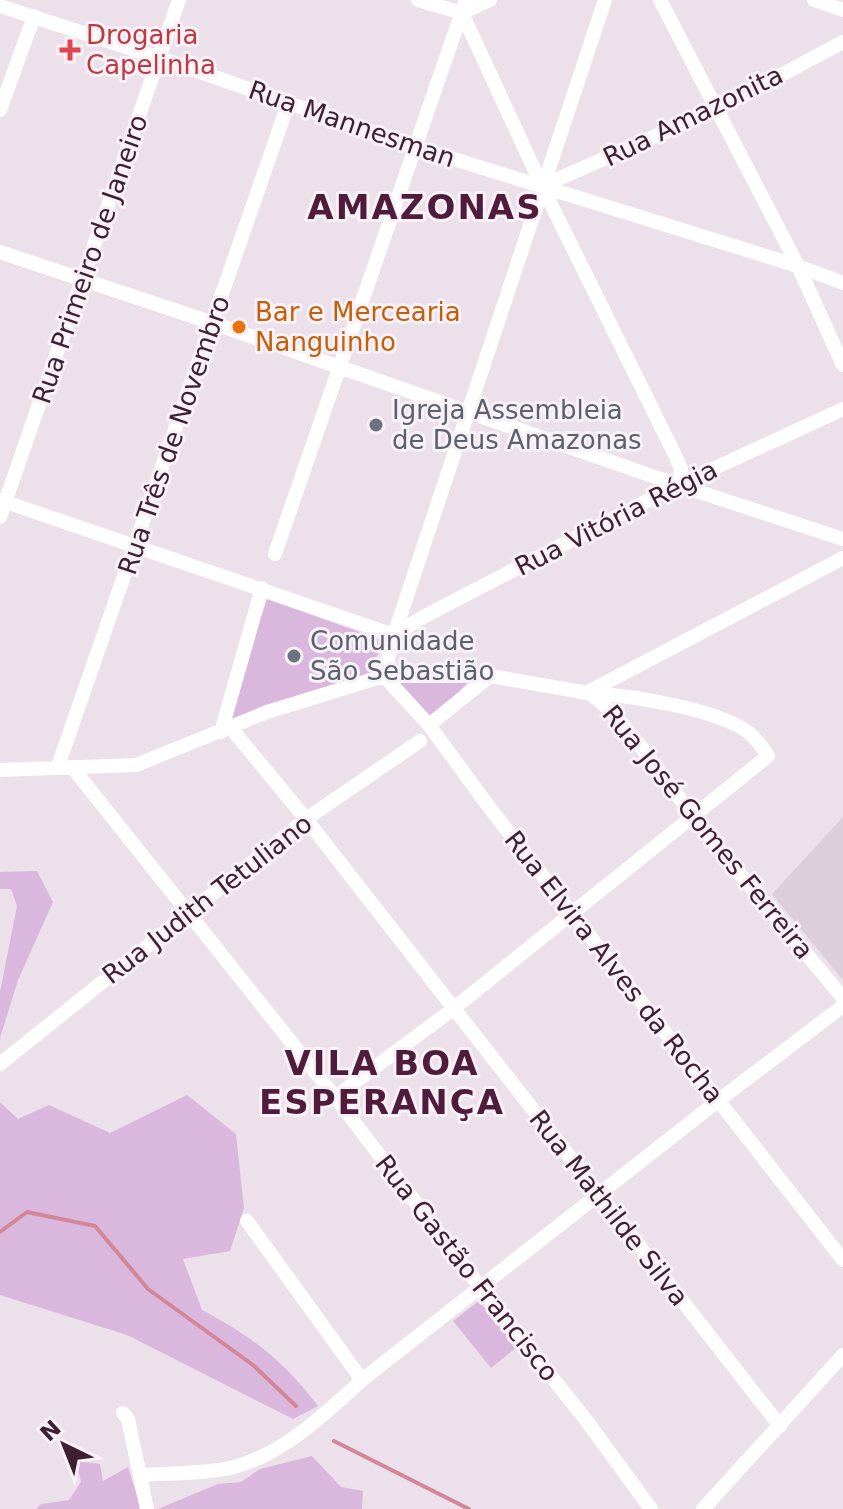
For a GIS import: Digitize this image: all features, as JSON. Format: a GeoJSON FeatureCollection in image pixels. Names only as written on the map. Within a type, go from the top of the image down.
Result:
{"type":"FeatureCollection","features":[{"type":"Feature","properties":{"kind":"street","name":"Rua Primeiro de Janeiro"},"geometry":{"type":"LineString","coordinates":[[0,517],[179,0]]}},
{"type":"Feature","properties":{"kind":"street"},"geometry":{"type":"LineString","coordinates":[[418,0],[464,7],[490,0]]}},
{"type":"Feature","properties":{"kind":"street"},"geometry":{"type":"LineString","coordinates":[[384,676],[394,635],[605,0]]}},
{"type":"Feature","properties":{"kind":"street"},"geometry":{"type":"LineString","coordinates":[[660,0],[798,266],[843,365]]}},
{"type":"Feature","properties":{"kind":"street"},"geometry":{"type":"LineString","coordinates":[[814,0],[843,10]]}},
{"type":"Feature","properties":{"kind":"street","name":"Rua Mannesman"},"geometry":{"type":"LineString","coordinates":[[0,6],[415,147],[798,266],[843,283]]}},
{"type":"Feature","properties":{"kind":"street"},"geometry":{"type":"LineString","coordinates":[[275,554],[464,7]]}},
{"type":"Feature","properties":{"kind":"street"},"geometry":{"type":"LineString","coordinates":[[464,7],[542,186],[676,457],[681,469],[678,485]]}},
{"type":"Feature","properties":{"kind":"street"},"geometry":{"type":"LineString","coordinates":[[0,110],[34,16]]}},
{"type":"Feature","properties":{"kind":"street","name":"Rua Amazonita"},"geometry":{"type":"LineString","coordinates":[[542,186],[717,109],[843,42]]}},
{"type":"Feature","properties":{"kind":"street","name":"Rua Três de Novembro"},"geometry":{"type":"LineString","coordinates":[[65,766],[134,547],[288,104]]}},
{"type":"Feature","properties":{"kind":"street"},"geometry":{"type":"LineString","coordinates":[[0,252],[843,539]]}},
{"type":"Feature","properties":{"kind":"street","name":"Rua Vitória Régia"},"geometry":{"type":"LineString","coordinates":[[394,635],[678,485],[843,409]]}},
{"type":"Feature","properties":{"kind":"street"},"geometry":{"type":"LineString","coordinates":[[3,501],[394,635]]}},
{"type":"Feature","properties":{"kind":"street"},"geometry":{"type":"LineString","coordinates":[[588,693],[843,558]]}},
{"type":"Feature","properties":{"kind":"street"},"geometry":{"type":"LineString","coordinates":[[226,730],[262,588]]}},
{"type":"Feature","properties":{"kind":"street","name":"Rua José Gomes Ferreira"},"geometry":{"type":"LineString","coordinates":[[0,770],[136,765],[267,712],[384,676],[490,676],[588,693],[606,706],[843,998]]}},
{"type":"Feature","properties":{"kind":"street","name":"Rua Elvira Alves da Rocha"},"geometry":{"type":"LineString","coordinates":[[384,676],[429,725],[471,784],[843,1260]]}},
{"type":"Feature","properties":{"kind":"street"},"geometry":{"type":"LineString","coordinates":[[429,725],[490,676]]}},
{"type":"Feature","properties":{"kind":"street"},"geometry":{"type":"LineString","coordinates":[[335,1097],[453,1009],[768,756],[746,730],[702,713],[627,695],[588,693]]}},
{"type":"Feature","properties":{"kind":"street","name":"Rua Mathilde Silva"},"geometry":{"type":"LineString","coordinates":[[226,730],[306,819],[780,1426]]}},
{"type":"Feature","properties":{"kind":"street","name":"Rua Judith Tetuliano"},"geometry":{"type":"LineString","coordinates":[[0,1064],[306,819],[420,741]]}},
{"type":"Feature","properties":{"kind":"street","name":"Rua Gastão Francisco"},"geometry":{"type":"LineString","coordinates":[[65,766],[335,1097],[586,1420],[651,1509]]}},
{"type":"Feature","properties":{"kind":"street"},"geometry":{"type":"LineString","coordinates":[[140,1475],[233,1467],[272,1452],[843,1006]]}},
{"type":"Feature","properties":{"kind":"street"},"geometry":{"type":"LineString","coordinates":[[247,1221],[362,1380]]}},
{"type":"Feature","properties":{"kind":"street"},"geometry":{"type":"LineString","coordinates":[[703,1509],[843,1355]]}},
{"type":"Feature","properties":{"kind":"street"},"geometry":{"type":"LineString","coordinates":[[123,1413],[128,1419],[147,1509]]}},
{"type":"Feature","properties":{"kind":"shaded area"},"geometry":{"type":"Polygon","coordinates":[[[267,599],[379,639],[381,645],[370,676],[231,723],[227,718],[267,599]]]}},
{"type":"Feature","properties":{"kind":"shaded area"},"geometry":{"type":"Polygon","coordinates":[[[469,681],[432,721],[395,683],[469,681]]]}},
{"type":"Feature","properties":{"kind":"shaded area"},"geometry":{"type":"Polygon","coordinates":[[[843,817],[843,980],[772,894],[843,817]]]}},
{"type":"Feature","properties":{"kind":"shaded area"},"geometry":{"type":"Polygon","coordinates":[[[37,871],[53,902],[18,980],[0,1038],[0,992],[17,906],[11,889],[0,889],[0,872],[37,871]]]}},
{"type":"Feature","properties":{"kind":"shaded area"},"geometry":{"type":"Polygon","coordinates":[[[187,1095],[236,1134],[244,1208],[230,1251],[183,1259],[202,1310],[266,1351],[293,1376],[318,1406],[293,1419],[127,1335],[0,1295],[0,1102],[18,1119],[49,1105],[110,1133],[187,1095]]]}},
{"type":"Feature","properties":{"kind":"shaded area"},"geometry":{"type":"Polygon","coordinates":[[[479,1301],[517,1347],[491,1368],[453,1321],[479,1301]]]}},
{"type":"Feature","properties":{"kind":"shaded area"},"geometry":{"type":"Polygon","coordinates":[[[312,1456],[341,1487],[363,1491],[362,1509],[158,1509],[218,1484],[241,1482],[260,1469],[312,1456]]]}},
{"type":"Feature","properties":{"kind":"shaded area"},"geometry":{"type":"Polygon","coordinates":[[[76,1461],[100,1464],[103,1481],[128,1467],[141,1509],[36,1509],[41,1504],[69,1500],[81,1482],[76,1461]]]}},
{"type":"Feature","properties":{"kind":"waterway"},"geometry":{"type":"LineString","coordinates":[[0,1232],[27,1212],[95,1226],[148,1289],[253,1365],[296,1406]]}},
{"type":"Feature","properties":{"kind":"waterway"},"geometry":{"type":"LineString","coordinates":[[334,1441],[469,1509]]}},
{"type":"Feature","properties":{"kind":"place","name":"Drogaria Capelinha"},"geometry":{"type":"Point","coordinates":[70,50]}},
{"type":"Feature","properties":{"kind":"place","name":"Bar e Mercearia Nanguinho"},"geometry":{"type":"Point","coordinates":[239,327]}},
{"type":"Feature","properties":{"kind":"place","name":"Igreja Assembleia de Deus Amazonas"},"geometry":{"type":"Point","coordinates":[376,425]}},
{"type":"Feature","properties":{"kind":"place","name":"Comunidade São Sebastião"},"geometry":{"type":"Point","coordinates":[294,656]}},
{"type":"Feature","properties":{"kind":"district","name":"AMAZONAS"},"geometry":{"type":"Point","coordinates":[425,207]}},
{"type":"Feature","properties":{"kind":"district","name":"VILA BOA ESPERANÇA"},"geometry":{"type":"Point","coordinates":[382,1082]}}]}
